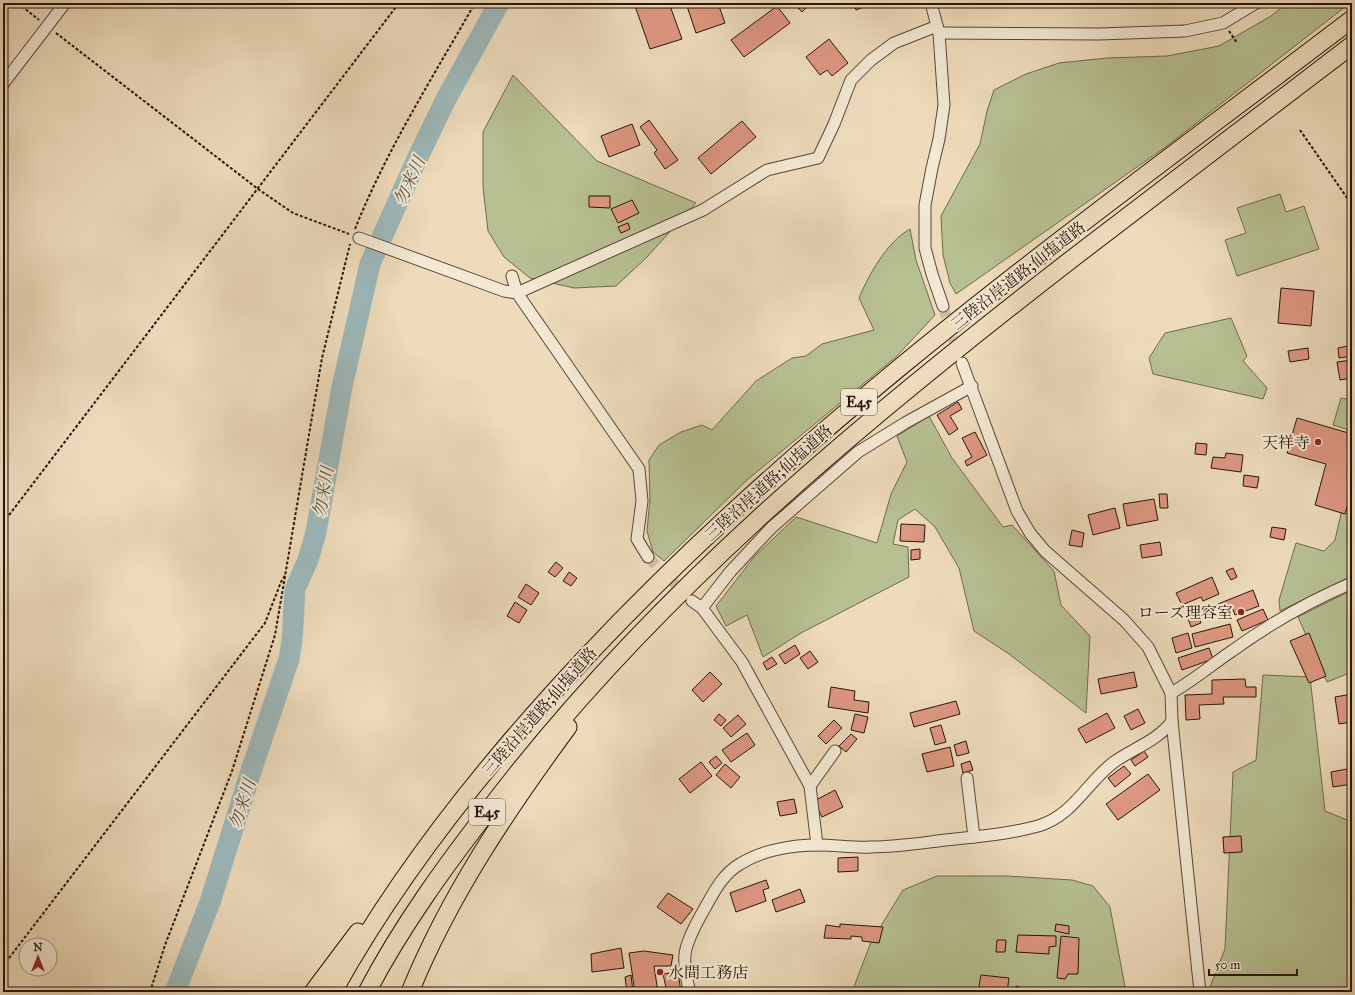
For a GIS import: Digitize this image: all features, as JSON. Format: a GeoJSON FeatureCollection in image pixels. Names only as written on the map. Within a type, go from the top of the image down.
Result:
{"type":"FeatureCollection","features":[{"type":"Feature","properties":{"kind":"highway","name":"三陸沿岸道路;仙塩道路"},"geometry":{"type":"LineString","coordinates":[[333,992],[381,914],[426,849],[484,773],[558,687],[669,572],[760,486],[904,365],[993,293],[1352,19]]}},
{"type":"Feature","properties":{"kind":"highway","name":"三陸沿岸道路;仙塩道路"},"geometry":{"type":"LineString","coordinates":[[367,992],[420,907],[472,832],[528,758],[573,706],[687,586],[770,508],[917,382],[1006,310],[1352,44]]}},
{"type":"Feature","properties":{"kind":"highway"},"geometry":{"type":"LineString","coordinates":[[410,992],[448,912],[492,836],[542,763],[627,648]]}},
{"type":"Feature","properties":{"kind":"highway"},"geometry":{"type":"LineString","coordinates":[[313,992],[375,910],[426,849]]}},
{"type":"Feature","properties":{"kind":"street"},"geometry":{"type":"LineString","coordinates":[[3,84],[65,3]]}},
{"type":"Feature","properties":{"kind":"street"},"geometry":{"type":"LineString","coordinates":[[931,3],[938,29],[944,105],[939,139],[925,205],[925,232],[929,261],[943,306]]}},
{"type":"Feature","properties":{"kind":"street"},"geometry":{"type":"LineString","coordinates":[[355,237],[504,291],[517,293],[703,210],[768,170],[818,158],[834,124],[851,80],[871,60],[894,42],[938,29],[1099,34],[1185,31],[1223,23],[1256,3]]}},
{"type":"Feature","properties":{"kind":"street"},"geometry":{"type":"LineString","coordinates":[[512,276],[517,293],[639,469],[642,501],[637,540],[648,557]]}},
{"type":"Feature","properties":{"kind":"street"},"geometry":{"type":"LineString","coordinates":[[962,363],[972,386],[1017,511],[1030,533],[1045,551],[1124,620],[1148,648],[1171,693],[1172,721],[1200,992]]}},
{"type":"Feature","properties":{"kind":"street"},"geometry":{"type":"LineString","coordinates":[[702,608],[730,572],[772,528],[858,452],[905,423],[972,386]]}},
{"type":"Feature","properties":{"kind":"street"},"geometry":{"type":"LineString","coordinates":[[1171,693],[1188,683],[1232,650],[1295,610],[1352,583]]}},
{"type":"Feature","properties":{"kind":"street"},"geometry":{"type":"LineString","coordinates":[[692,601],[702,608],[729,644],[752,680],[810,786],[817,845]]}},
{"type":"Feature","properties":{"kind":"street"},"geometry":{"type":"LineString","coordinates":[[690,992],[684,964],[688,940],[722,879],[740,864],[753,857],[784,849],[817,845],[871,848],[974,837],[1039,826],[1060,815],[1074,805],[1113,763],[1165,730],[1172,721]]}},
{"type":"Feature","properties":{"kind":"street"},"geometry":{"type":"LineString","coordinates":[[810,786],[836,751]]}},
{"type":"Feature","properties":{"kind":"street"},"geometry":{"type":"LineString","coordinates":[[967,778],[974,837]]}},
{"type":"Feature","properties":{"kind":"path"},"geometry":{"type":"LineString","coordinates":[[18,3],[258,189],[306,220],[355,237]]}},
{"type":"Feature","properties":{"kind":"path"},"geometry":{"type":"LineString","coordinates":[[3,523],[399,3]]}},
{"type":"Feature","properties":{"kind":"path"},"geometry":{"type":"LineString","coordinates":[[150,992],[165,945],[232,771],[259,690],[275,635],[287,574],[322,358],[365,204],[401,132],[475,3]]}},
{"type":"Feature","properties":{"kind":"path"},"geometry":{"type":"LineString","coordinates":[[1300,130],[1352,205]]}},
{"type":"Feature","properties":{"kind":"path"},"geometry":{"type":"LineString","coordinates":[[3,966],[265,623],[281,582],[287,574]]}},
{"type":"Feature","properties":{"kind":"green space"},"geometry":{"type":"Polygon","coordinates":[[[1287,3],[1350,3],[1167,146],[956,294],[950,283],[943,255],[941,216],[980,144],[987,111],[994,90],[1026,74],[1059,63],[1107,58],[1167,56],[1219,46],[1271,16],[1287,3]]]}},
{"type":"Feature","properties":{"kind":"green space"},"geometry":{"type":"Polygon","coordinates":[[[513,75],[597,161],[696,203],[647,257],[616,286],[574,288],[530,278],[504,257],[488,231],[483,187],[483,132],[513,75]]]}},
{"type":"Feature","properties":{"kind":"green space"},"geometry":{"type":"Polygon","coordinates":[[[1280,194],[1286,212],[1304,206],[1319,249],[1237,276],[1225,240],[1246,233],[1237,208],[1280,194]]]}},
{"type":"Feature","properties":{"kind":"green space"},"geometry":{"type":"Polygon","coordinates":[[[910,229],[916,260],[935,315],[897,356],[747,480],[664,561],[653,552],[647,531],[650,499],[649,460],[659,445],[681,432],[702,425],[712,430],[756,381],[792,358],[806,356],[822,344],[874,330],[859,298],[873,269],[886,250],[910,229]]]}},
{"type":"Feature","properties":{"kind":"green space"},"geometry":{"type":"Polygon","coordinates":[[[1231,318],[1247,356],[1243,361],[1267,388],[1263,399],[1153,374],[1149,358],[1165,333],[1231,318]]]}},
{"type":"Feature","properties":{"kind":"green space"},"geometry":{"type":"Polygon","coordinates":[[[1341,398],[1352,400],[1352,431],[1333,425],[1341,398]]]}},
{"type":"Feature","properties":{"kind":"green space"},"geometry":{"type":"Polygon","coordinates":[[[929,416],[952,458],[1003,527],[1012,525],[1054,571],[1061,605],[1090,636],[1086,713],[1009,654],[974,631],[959,568],[935,527],[915,509],[898,520],[893,544],[908,547],[909,577],[801,633],[763,657],[747,615],[726,626],[716,606],[754,557],[796,517],[877,543],[891,494],[907,462],[897,436],[929,416]]]}},
{"type":"Feature","properties":{"kind":"green space"},"geometry":{"type":"Polygon","coordinates":[[[1352,478],[1352,576],[1280,611],[1279,600],[1296,543],[1324,551],[1335,540],[1344,501],[1352,478]]]}},
{"type":"Feature","properties":{"kind":"green space"},"geometry":{"type":"Polygon","coordinates":[[[1352,590],[1352,672],[1327,682],[1298,617],[1352,590]]]}},
{"type":"Feature","properties":{"kind":"green space"},"geometry":{"type":"Polygon","coordinates":[[[1263,675],[1310,677],[1325,811],[1352,822],[1352,992],[1208,992],[1225,949],[1233,772],[1256,760],[1263,675]]]}},
{"type":"Feature","properties":{"kind":"green space"},"geometry":{"type":"Polygon","coordinates":[[[937,876],[1006,876],[1072,880],[1093,886],[1110,907],[1126,992],[852,992],[871,942],[903,890],[937,876]]]}},
{"type":"Feature","properties":{"kind":"building"},"geometry":{"type":"Polygon","coordinates":[[[634,3],[669,3],[682,39],[650,49],[634,3]]]}},
{"type":"Feature","properties":{"kind":"building"},"geometry":{"type":"Polygon","coordinates":[[[686,3],[718,3],[725,23],[696,33],[686,3]]]}},
{"type":"Feature","properties":{"kind":"building"},"geometry":{"type":"Polygon","coordinates":[[[797,3],[811,3],[802,12],[795,5],[797,3]]]}},
{"type":"Feature","properties":{"kind":"building"},"geometry":{"type":"Polygon","coordinates":[[[854,3],[867,3],[868,5],[856,10],[854,3]]]}},
{"type":"Feature","properties":{"kind":"building"},"geometry":{"type":"Polygon","coordinates":[[[777,6],[790,23],[744,57],[731,40],[777,6]]]}},
{"type":"Feature","properties":{"kind":"building"},"geometry":{"type":"Polygon","coordinates":[[[829,39],[848,63],[832,76],[827,70],[820,75],[806,57],[829,39]]]}},
{"type":"Feature","properties":{"kind":"building"},"geometry":{"type":"Polygon","coordinates":[[[649,120],[678,160],[665,169],[654,153],[657,150],[640,127],[649,120]]]}},
{"type":"Feature","properties":{"kind":"building"},"geometry":{"type":"Polygon","coordinates":[[[742,121],[756,137],[711,174],[698,158],[742,121]]]}},
{"type":"Feature","properties":{"kind":"building"},"geometry":{"type":"Polygon","coordinates":[[[632,124],[640,145],[609,157],[601,136],[632,124]]]}},
{"type":"Feature","properties":{"kind":"building"},"geometry":{"type":"Polygon","coordinates":[[[589,196],[610,196],[610,208],[589,207],[589,196]]]}},
{"type":"Feature","properties":{"kind":"building"},"geometry":{"type":"Polygon","coordinates":[[[632,200],[639,213],[618,223],[611,209],[632,200]]]}},
{"type":"Feature","properties":{"kind":"building"},"geometry":{"type":"Polygon","coordinates":[[[628,223],[630,229],[621,233],[618,227],[628,223]]]}},
{"type":"Feature","properties":{"kind":"building"},"geometry":{"type":"Polygon","coordinates":[[[1352,257],[1352,267],[1348,259],[1352,257]]]}},
{"type":"Feature","properties":{"kind":"building"},"geometry":{"type":"Polygon","coordinates":[[[1281,288],[1314,291],[1311,326],[1278,323],[1281,288]]]}},
{"type":"Feature","properties":{"kind":"building"},"geometry":{"type":"Polygon","coordinates":[[[1352,345],[1352,356],[1339,358],[1338,348],[1352,345]]]}},
{"type":"Feature","properties":{"kind":"building"},"geometry":{"type":"Polygon","coordinates":[[[1308,348],[1309,359],[1290,362],[1288,351],[1308,348]]]}},
{"type":"Feature","properties":{"kind":"building"},"geometry":{"type":"Polygon","coordinates":[[[1352,360],[1352,378],[1340,380],[1337,362],[1352,360]]]}},
{"type":"Feature","properties":{"kind":"building"},"geometry":{"type":"Polygon","coordinates":[[[958,402],[962,409],[950,416],[958,429],[949,435],[937,415],[958,402]]]}},
{"type":"Feature","properties":{"kind":"building"},"geometry":{"type":"Polygon","coordinates":[[[1297,418],[1352,434],[1352,489],[1345,514],[1315,505],[1326,464],[1287,453],[1297,418]]]}},
{"type":"Feature","properties":{"kind":"building"},"geometry":{"type":"Polygon","coordinates":[[[975,432],[987,455],[967,466],[965,461],[972,457],[962,438],[975,432]]]}},
{"type":"Feature","properties":{"kind":"building"},"geometry":{"type":"Polygon","coordinates":[[[1196,443],[1207,444],[1206,455],[1195,454],[1196,443]]]}},
{"type":"Feature","properties":{"kind":"building"},"geometry":{"type":"Polygon","coordinates":[[[1226,453],[1243,455],[1241,472],[1211,468],[1213,457],[1225,458],[1226,453]]]}},
{"type":"Feature","properties":{"kind":"building"},"geometry":{"type":"Polygon","coordinates":[[[1244,475],[1259,477],[1257,488],[1243,486],[1244,475]]]}},
{"type":"Feature","properties":{"kind":"building"},"geometry":{"type":"Polygon","coordinates":[[[1159,494],[1167,494],[1168,508],[1160,508],[1159,494]]]}},
{"type":"Feature","properties":{"kind":"building"},"geometry":{"type":"Polygon","coordinates":[[[1154,499],[1158,520],[1127,526],[1123,504],[1154,499]]]}},
{"type":"Feature","properties":{"kind":"building"},"geometry":{"type":"Polygon","coordinates":[[[1115,508],[1120,528],[1093,535],[1088,515],[1115,508]]]}},
{"type":"Feature","properties":{"kind":"building"},"geometry":{"type":"Polygon","coordinates":[[[901,524],[925,525],[924,542],[900,541],[901,524]]]}},
{"type":"Feature","properties":{"kind":"building"},"geometry":{"type":"Polygon","coordinates":[[[1272,527],[1286,529],[1284,540],[1270,537],[1272,527]]]}},
{"type":"Feature","properties":{"kind":"building"},"geometry":{"type":"Polygon","coordinates":[[[1072,530],[1084,533],[1082,547],[1069,545],[1072,530]]]}},
{"type":"Feature","properties":{"kind":"building"},"geometry":{"type":"Polygon","coordinates":[[[1160,542],[1162,555],[1142,558],[1140,545],[1160,542]]]}},
{"type":"Feature","properties":{"kind":"building"},"geometry":{"type":"Polygon","coordinates":[[[920,549],[920,559],[911,560],[911,550],[920,549]]]}},
{"type":"Feature","properties":{"kind":"building"},"geometry":{"type":"Polygon","coordinates":[[[556,562],[563,568],[555,577],[548,572],[556,562]]]}},
{"type":"Feature","properties":{"kind":"building"},"geometry":{"type":"Polygon","coordinates":[[[1233,568],[1237,577],[1231,580],[1226,571],[1233,568]]]}},
{"type":"Feature","properties":{"kind":"building"},"geometry":{"type":"Polygon","coordinates":[[[569,572],[577,578],[571,586],[563,581],[569,572]]]}},
{"type":"Feature","properties":{"kind":"building"},"geometry":{"type":"Polygon","coordinates":[[[1212,577],[1219,594],[1203,601],[1201,597],[1182,605],[1176,593],[1212,577]]]}},
{"type":"Feature","properties":{"kind":"building"},"geometry":{"type":"Polygon","coordinates":[[[526,584],[539,593],[531,605],[518,597],[526,584]]]}},
{"type":"Feature","properties":{"kind":"building"},"geometry":{"type":"Polygon","coordinates":[[[1253,590],[1259,606],[1235,615],[1232,607],[1220,611],[1218,604],[1253,590]]]}},
{"type":"Feature","properties":{"kind":"building"},"geometry":{"type":"Polygon","coordinates":[[[515,602],[527,610],[519,623],[507,616],[515,602]]]}},
{"type":"Feature","properties":{"kind":"building"},"geometry":{"type":"Polygon","coordinates":[[[1263,609],[1268,620],[1242,631],[1237,620],[1263,609]]]}},
{"type":"Feature","properties":{"kind":"building"},"geometry":{"type":"Polygon","coordinates":[[[1197,612],[1201,623],[1191,627],[1187,616],[1197,612]]]}},
{"type":"Feature","properties":{"kind":"building"},"geometry":{"type":"Polygon","coordinates":[[[1230,624],[1233,637],[1195,647],[1192,634],[1230,624]]]}},
{"type":"Feature","properties":{"kind":"building"},"geometry":{"type":"Polygon","coordinates":[[[1188,633],[1192,648],[1176,653],[1172,638],[1188,633]]]}},
{"type":"Feature","properties":{"kind":"building"},"geometry":{"type":"Polygon","coordinates":[[[1309,633],[1326,676],[1309,683],[1290,641],[1309,633]]]}},
{"type":"Feature","properties":{"kind":"building"},"geometry":{"type":"Polygon","coordinates":[[[795,645],[800,654],[785,664],[779,655],[795,645]]]}},
{"type":"Feature","properties":{"kind":"building"},"geometry":{"type":"Polygon","coordinates":[[[1209,648],[1213,659],[1182,670],[1178,658],[1209,648]]]}},
{"type":"Feature","properties":{"kind":"building"},"geometry":{"type":"Polygon","coordinates":[[[810,651],[818,662],[808,669],[800,658],[810,651]]]}},
{"type":"Feature","properties":{"kind":"building"},"geometry":{"type":"Polygon","coordinates":[[[772,657],[777,664],[767,670],[763,663],[772,657]]]}},
{"type":"Feature","properties":{"kind":"building"},"geometry":{"type":"Polygon","coordinates":[[[710,672],[722,684],[703,702],[692,690],[710,672]]]}},
{"type":"Feature","properties":{"kind":"building"},"geometry":{"type":"Polygon","coordinates":[[[1134,672],[1137,687],[1101,694],[1098,679],[1134,672]]]}},
{"type":"Feature","properties":{"kind":"building"},"geometry":{"type":"Polygon","coordinates":[[[1245,679],[1246,687],[1256,687],[1256,697],[1223,697],[1224,704],[1199,705],[1200,719],[1186,720],[1185,695],[1212,694],[1212,680],[1245,679]]]}},
{"type":"Feature","properties":{"kind":"building"},"geometry":{"type":"Polygon","coordinates":[[[831,687],[855,691],[854,700],[869,702],[868,713],[828,707],[831,687]]]}},
{"type":"Feature","properties":{"kind":"building"},"geometry":{"type":"Polygon","coordinates":[[[1352,694],[1352,707],[1348,708],[1351,722],[1339,724],[1335,697],[1352,694]]]}},
{"type":"Feature","properties":{"kind":"building"},"geometry":{"type":"Polygon","coordinates":[[[956,701],[960,714],[914,727],[910,713],[956,701]]]}},
{"type":"Feature","properties":{"kind":"building"},"geometry":{"type":"Polygon","coordinates":[[[1138,709],[1145,723],[1131,730],[1124,716],[1138,709]]]}},
{"type":"Feature","properties":{"kind":"building"},"geometry":{"type":"Polygon","coordinates":[[[1107,713],[1115,728],[1086,743],[1078,729],[1107,713]]]}},
{"type":"Feature","properties":{"kind":"building"},"geometry":{"type":"Polygon","coordinates":[[[719,714],[726,720],[721,726],[714,720],[719,714]]]}},
{"type":"Feature","properties":{"kind":"building"},"geometry":{"type":"Polygon","coordinates":[[[855,714],[868,717],[864,733],[851,730],[855,714]]]}},
{"type":"Feature","properties":{"kind":"building"},"geometry":{"type":"Polygon","coordinates":[[[738,715],[746,724],[731,737],[723,728],[738,715]]]}},
{"type":"Feature","properties":{"kind":"building"},"geometry":{"type":"Polygon","coordinates":[[[834,720],[842,728],[826,744],[818,736],[834,720]]]}},
{"type":"Feature","properties":{"kind":"building"},"geometry":{"type":"Polygon","coordinates":[[[941,725],[946,742],[935,745],[930,728],[941,725]]]}},
{"type":"Feature","properties":{"kind":"building"},"geometry":{"type":"Polygon","coordinates":[[[747,733],[755,745],[731,762],[722,750],[747,733]]]}},
{"type":"Feature","properties":{"kind":"building"},"geometry":{"type":"Polygon","coordinates":[[[851,734],[857,739],[846,752],[839,746],[851,734]]]}},
{"type":"Feature","properties":{"kind":"building"},"geometry":{"type":"Polygon","coordinates":[[[966,741],[969,753],[957,756],[954,745],[966,741]]]}},
{"type":"Feature","properties":{"kind":"building"},"geometry":{"type":"Polygon","coordinates":[[[950,747],[954,766],[927,772],[922,754],[950,747]]]}},
{"type":"Feature","properties":{"kind":"building"},"geometry":{"type":"Polygon","coordinates":[[[1144,751],[1148,757],[1135,766],[1131,760],[1144,751]]]}},
{"type":"Feature","properties":{"kind":"building"},"geometry":{"type":"Polygon","coordinates":[[[716,756],[722,763],[715,769],[709,762],[716,756]]]}},
{"type":"Feature","properties":{"kind":"building"},"geometry":{"type":"Polygon","coordinates":[[[970,761],[973,770],[963,773],[961,764],[970,761]]]}},
{"type":"Feature","properties":{"kind":"building"},"geometry":{"type":"Polygon","coordinates":[[[701,762],[712,776],[690,793],[679,779],[701,762]]]}},
{"type":"Feature","properties":{"kind":"building"},"geometry":{"type":"Polygon","coordinates":[[[725,764],[740,777],[731,788],[716,775],[725,764]]]}},
{"type":"Feature","properties":{"kind":"building"},"geometry":{"type":"Polygon","coordinates":[[[1124,766],[1131,774],[1115,787],[1108,778],[1124,766]]]}},
{"type":"Feature","properties":{"kind":"building"},"geometry":{"type":"Polygon","coordinates":[[[1352,768],[1352,784],[1333,787],[1331,772],[1352,768]]]}},
{"type":"Feature","properties":{"kind":"building"},"geometry":{"type":"Polygon","coordinates":[[[1148,774],[1160,790],[1118,820],[1106,804],[1148,774]]]}},
{"type":"Feature","properties":{"kind":"building"},"geometry":{"type":"Polygon","coordinates":[[[835,790],[843,807],[822,817],[814,801],[835,790]]]}},
{"type":"Feature","properties":{"kind":"building"},"geometry":{"type":"Polygon","coordinates":[[[794,799],[797,813],[780,816],[777,802],[794,799]]]}},
{"type":"Feature","properties":{"kind":"building"},"geometry":{"type":"Polygon","coordinates":[[[1241,836],[1242,852],[1224,853],[1223,837],[1241,836]]]}},
{"type":"Feature","properties":{"kind":"building"},"geometry":{"type":"Polygon","coordinates":[[[858,857],[858,871],[838,872],[838,858],[858,857]]]}},
{"type":"Feature","properties":{"kind":"building"},"geometry":{"type":"Polygon","coordinates":[[[766,880],[769,888],[763,890],[766,901],[736,912],[730,893],[766,880]]]}},
{"type":"Feature","properties":{"kind":"building"},"geometry":{"type":"Polygon","coordinates":[[[800,889],[805,902],[776,912],[772,900],[800,889]]]}},
{"type":"Feature","properties":{"kind":"building"},"geometry":{"type":"Polygon","coordinates":[[[668,893],[693,909],[681,924],[657,907],[668,893]]]}},
{"type":"Feature","properties":{"kind":"building"},"geometry":{"type":"Polygon","coordinates":[[[840,924],[883,927],[879,943],[862,941],[862,937],[851,936],[851,939],[824,938],[826,925],[840,927],[840,924]]]}},
{"type":"Feature","properties":{"kind":"building"},"geometry":{"type":"Polygon","coordinates":[[[1056,924],[1069,926],[1069,934],[1055,931],[1056,924]]]}},
{"type":"Feature","properties":{"kind":"building"},"geometry":{"type":"Polygon","coordinates":[[[1018,935],[1056,936],[1056,946],[1049,947],[1049,954],[1016,952],[1018,935]]]}},
{"type":"Feature","properties":{"kind":"building"},"geometry":{"type":"Polygon","coordinates":[[[1061,936],[1079,938],[1078,974],[1068,974],[1065,979],[1057,978],[1061,936]]]}},
{"type":"Feature","properties":{"kind":"building"},"geometry":{"type":"Polygon","coordinates":[[[997,940],[1006,940],[1005,952],[996,952],[997,940]]]}},
{"type":"Feature","properties":{"kind":"building"},"geometry":{"type":"Polygon","coordinates":[[[621,948],[624,968],[592,972],[591,954],[621,948]]]}},
{"type":"Feature","properties":{"kind":"building"},"geometry":{"type":"Polygon","coordinates":[[[644,951],[673,955],[671,966],[654,966],[658,992],[635,992],[629,953],[644,951]]]}},
{"type":"Feature","properties":{"kind":"building"},"geometry":{"type":"Polygon","coordinates":[[[678,972],[681,992],[667,992],[663,974],[678,972]]]}},
{"type":"Feature","properties":{"kind":"building"},"geometry":{"type":"Polygon","coordinates":[[[631,975],[633,992],[627,992],[625,977],[631,975]]]}},
{"type":"Feature","properties":{"kind":"building"},"geometry":{"type":"Polygon","coordinates":[[[981,975],[1009,978],[1007,992],[978,992],[981,975]]]}},
{"type":"Feature","properties":{"kind":"building"},"geometry":{"type":"Polygon","coordinates":[[[1016,986],[1026,989],[1025,992],[1015,992],[1016,986]]]}},
{"type":"Feature","properties":{"kind":"waterway","name":"勿来川"},"geometry":{"type":"LineString","coordinates":[[175,992],[210,902],[252,768],[289,659],[292,641],[295,589],[308,560],[316,532],[342,387],[370,264],[445,101],[499,3]]}},
{"type":"Feature","properties":{"kind":"tunnel"},"geometry":{"type":"LineString","coordinates":[[943,306],[959,355]]}},
{"type":"Feature","properties":{"kind":"tunnel"},"geometry":{"type":"LineString","coordinates":[[648,557],[687,596]]}},
{"type":"Feature","properties":{"kind":"place","name":"天祥寺"},"geometry":{"type":"Point","coordinates":[1318,442]}},
{"type":"Feature","properties":{"kind":"place","name":"ローズ理容室"},"geometry":{"type":"Point","coordinates":[1241,612]}},
{"type":"Feature","properties":{"kind":"place","name":"水間工務店"},"geometry":{"type":"Point","coordinates":[660,972]}}]}
